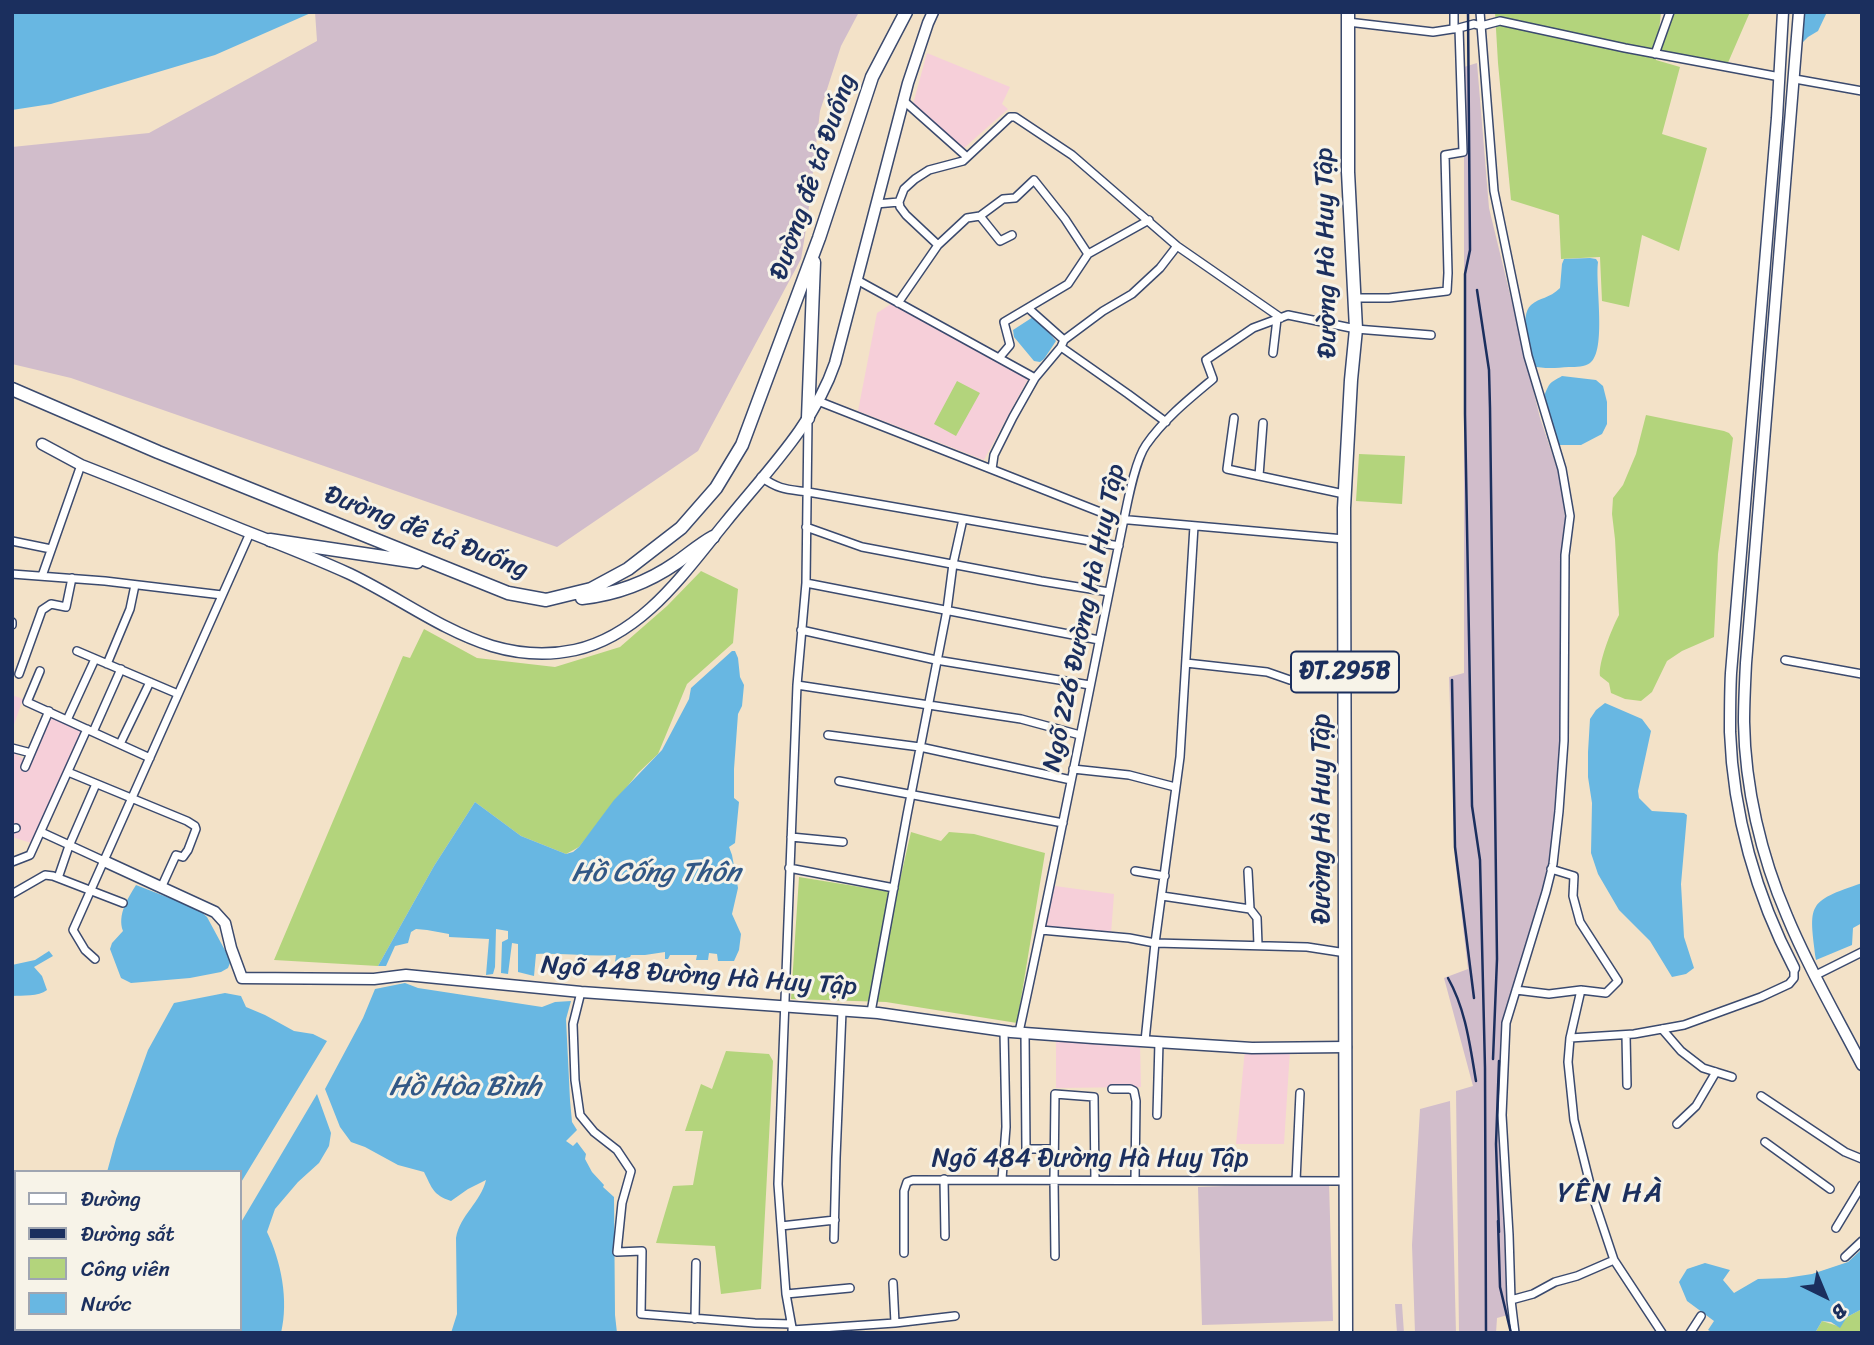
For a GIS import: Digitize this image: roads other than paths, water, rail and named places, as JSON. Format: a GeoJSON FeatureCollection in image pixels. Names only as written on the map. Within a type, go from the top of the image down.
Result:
{"type":"FeatureCollection","features":[{"type":"Feature","properties":{"kind":"main road","name":"Đường đê tả Đuống"},"geometry":{"type":"LineString","coordinates":[[12,389],[158,452],[508,593],[546,600],[591,589],[628,569],[681,528],[716,488],[742,445],[814,251],[872,77],[899,19],[906,12]]}},
{"type":"Feature","properties":{"kind":"main road","name":"Đường Hà Huy Tập"},"geometry":{"type":"LineString","coordinates":[[1346,1333],[1344,494],[1356,329],[1348,172],[1348,17]]}},
{"type":"Feature","properties":{"kind":"main road"},"geometry":{"type":"LineString","coordinates":[[808,418],[814,251]]}},
{"type":"Feature","properties":{"kind":"main road"},"geometry":{"type":"LineString","coordinates":[[546,600],[601,596],[630,587],[674,565],[713,537]]}},
{"type":"Feature","properties":{"kind":"main road"},"geometry":{"type":"LineString","coordinates":[[270,540],[439,566]]}},
{"type":"Feature","properties":{"kind":"street"},"geometry":{"type":"LineString","coordinates":[[43,444],[82,465],[270,540],[372,585],[470,638],[508,650],[538,654],[575,650],[602,641],[630,626],[666,593],[808,418],[818,401],[835,363],[904,101],[933,12]]}},
{"type":"Feature","properties":{"kind":"street"},"geometry":{"type":"LineString","coordinates":[[1356,298],[1389,298],[1447,291],[1445,155],[1463,152],[1454,12]]}},
{"type":"Feature","properties":{"kind":"street"},"geometry":{"type":"LineString","coordinates":[[1480,12],[1494,191],[1528,356],[1562,468],[1570,516],[1565,555],[1564,741],[1559,811],[1546,892],[1506,1023],[1502,1115],[1515,1333]]}},
{"type":"Feature","properties":{"kind":"street"},"geometry":{"type":"LineString","coordinates":[[1655,54],[1670,12]]}},
{"type":"Feature","properties":{"kind":"street"},"geometry":{"type":"LineString","coordinates":[[1570,1038],[1626,1035],[1684,1024],[1770,993],[1794,978],[1794,968],[1772,922],[1750,857],[1741,820],[1730,733],[1731,673],[1766,255],[1783,12]]}},
{"type":"Feature","properties":{"kind":"street"},"geometry":{"type":"LineString","coordinates":[[1799,12],[1744,724],[1757,822],[1785,913],[1862,1065]]}},
{"type":"Feature","properties":{"kind":"street"},"geometry":{"type":"LineString","coordinates":[[1348,17],[1433,32],[1500,21],[1780,77]]}},
{"type":"Feature","properties":{"kind":"street"},"geometry":{"type":"LineString","coordinates":[[1795,79],[1862,91]]}},
{"type":"Feature","properties":{"kind":"street"},"geometry":{"type":"LineString","coordinates":[[904,101],[967,157]]}},
{"type":"Feature","properties":{"kind":"street"},"geometry":{"type":"LineString","coordinates":[[939,245],[900,207],[904,189],[929,170],[962,161],[1010,117],[1016,117],[1072,155],[1177,246],[1279,318],[1273,353]]}},
{"type":"Feature","properties":{"kind":"street"},"geometry":{"type":"LineString","coordinates":[[898,303],[939,245],[967,218],[980,216],[1003,198],[1015,198],[1034,180],[1088,254]]}},
{"type":"Feature","properties":{"kind":"street"},"geometry":{"type":"LineString","coordinates":[[876,204],[899,202]]}},
{"type":"Feature","properties":{"kind":"street"},"geometry":{"type":"LineString","coordinates":[[980,216],[1000,241],[1012,235]]}},
{"type":"Feature","properties":{"kind":"street"},"geometry":{"type":"LineString","coordinates":[[999,358],[1010,345],[1004,322],[1068,284],[1088,254],[1149,220]]}},
{"type":"Feature","properties":{"kind":"street"},"geometry":{"type":"LineString","coordinates":[[992,469],[994,455],[1035,378],[1063,344],[1103,311],[1132,294],[1160,268],[1177,246]]}},
{"type":"Feature","properties":{"kind":"street"},"geometry":{"type":"LineString","coordinates":[[1766,255],[1780,257]]}},
{"type":"Feature","properties":{"kind":"street"},"geometry":{"type":"LineString","coordinates":[[856,281],[1035,378]]}},
{"type":"Feature","properties":{"kind":"street"},"geometry":{"type":"LineString","coordinates":[[1028,308],[1063,344],[1166,422]]}},
{"type":"Feature","properties":{"kind":"street","name":"Ngõ 226 Đường Hà Huy Tập"},"geometry":{"type":"LineString","coordinates":[[1054,1149],[1026,1149],[1022,1033],[1124,519],[1144,447],[1175,411],[1213,379],[1206,360],[1253,328],[1288,315],[1356,329],[1431,335]]}},
{"type":"Feature","properties":{"kind":"street"},"geometry":{"type":"LineString","coordinates":[[818,401],[1118,519],[1344,539]]}},
{"type":"Feature","properties":{"kind":"street"},"geometry":{"type":"LineString","coordinates":[[792,1329],[786,1294],[778,1184],[797,685],[806,583],[808,418]]}},
{"type":"Feature","properties":{"kind":"street"},"geometry":{"type":"LineString","coordinates":[[1234,418],[1227,469],[1344,494]]}},
{"type":"Feature","properties":{"kind":"street"},"geometry":{"type":"LineString","coordinates":[[1259,476],[1263,423]]}},
{"type":"Feature","properties":{"kind":"street"},"geometry":{"type":"LineString","coordinates":[[42,576],[82,465]]}},
{"type":"Feature","properties":{"kind":"street"},"geometry":{"type":"LineString","coordinates":[[761,477],[777,488],[1119,546]]}},
{"type":"Feature","properties":{"kind":"street"},"geometry":{"type":"LineString","coordinates":[[871,1012],[963,519]]}},
{"type":"Feature","properties":{"kind":"street"},"geometry":{"type":"LineString","coordinates":[[1145,1041],[1180,757],[1194,526]]}},
{"type":"Feature","properties":{"kind":"street"},"geometry":{"type":"LineString","coordinates":[[806,527],[862,547],[1109,592]]}},
{"type":"Feature","properties":{"kind":"street"},"geometry":{"type":"LineString","coordinates":[[95,959],[85,950],[73,930],[250,533]]}},
{"type":"Feature","properties":{"kind":"street"},"geometry":{"type":"LineString","coordinates":[[12,541],[51,549]]}},
{"type":"Feature","properties":{"kind":"street"},"geometry":{"type":"LineString","coordinates":[[12,574],[222,595]]}},
{"type":"Feature","properties":{"kind":"street"},"geometry":{"type":"LineString","coordinates":[[19,674],[42,610],[51,604],[66,607],[72,578]]}},
{"type":"Feature","properties":{"kind":"street"},"geometry":{"type":"LineString","coordinates":[[806,583],[1099,640]]}},
{"type":"Feature","properties":{"kind":"street"},"geometry":{"type":"LineString","coordinates":[[107,664],[130,609],[135,585]]}},
{"type":"Feature","properties":{"kind":"street"},"geometry":{"type":"LineString","coordinates":[[801,630],[936,660],[1090,685]]}},
{"type":"Feature","properties":{"kind":"street"},"geometry":{"type":"LineString","coordinates":[[77,651],[178,694]]}},
{"type":"Feature","properties":{"kind":"street"},"geometry":{"type":"LineString","coordinates":[[67,720],[95,659]]}},
{"type":"Feature","properties":{"kind":"street"},"geometry":{"type":"LineString","coordinates":[[1785,660],[1862,674]]}},
{"type":"Feature","properties":{"kind":"street"},"geometry":{"type":"LineString","coordinates":[[1186,663],[1267,672],[1290,680],[1317,683],[1345,681]]}},
{"type":"Feature","properties":{"kind":"street"},"geometry":{"type":"LineString","coordinates":[[12,862],[30,855],[68,772],[121,669]]}},
{"type":"Feature","properties":{"kind":"street"},"geometry":{"type":"LineString","coordinates":[[40,671],[27,702],[150,758]]}},
{"type":"Feature","properties":{"kind":"street"},"geometry":{"type":"LineString","coordinates":[[120,744],[150,682]]}},
{"type":"Feature","properties":{"kind":"street"},"geometry":{"type":"LineString","coordinates":[[797,685],[1021,719],[1080,735]]}},
{"type":"Feature","properties":{"kind":"street"},"geometry":{"type":"LineString","coordinates":[[25,767],[49,712]]}},
{"type":"Feature","properties":{"kind":"street"},"geometry":{"type":"LineString","coordinates":[[828,735],[920,747],[1071,780]]}},
{"type":"Feature","properties":{"kind":"street"},"geometry":{"type":"LineString","coordinates":[[12,748],[31,753]]}},
{"type":"Feature","properties":{"kind":"street"},"geometry":{"type":"LineString","coordinates":[[1073,769],[1129,775],[1175,787]]}},
{"type":"Feature","properties":{"kind":"street"},"geometry":{"type":"LineString","coordinates":[[68,772],[195,826],[188,850],[183,857],[176,855],[161,888]]}},
{"type":"Feature","properties":{"kind":"street"},"geometry":{"type":"LineString","coordinates":[[839,781],[1063,823]]}},
{"type":"Feature","properties":{"kind":"street"},"geometry":{"type":"LineString","coordinates":[[58,878],[96,785]]}},
{"type":"Feature","properties":{"kind":"street"},"geometry":{"type":"LineString","coordinates":[[41,832],[104,861]]}},
{"type":"Feature","properties":{"kind":"street"},"geometry":{"type":"LineString","coordinates":[[791,837],[843,842]]}},
{"type":"Feature","properties":{"kind":"street"},"geometry":{"type":"LineString","coordinates":[[1750,857],[1765,853]]}},
{"type":"Feature","properties":{"kind":"street","name":"Ngõ 448 Đường Hà Huy Tập"},"geometry":{"type":"LineString","coordinates":[[104,861],[215,912],[225,923],[243,978],[374,979],[406,975],[581,992],[871,1012],[1022,1033],[1252,1048],[1346,1047]]}},
{"type":"Feature","properties":{"kind":"street"},"geometry":{"type":"LineString","coordinates":[[789,868],[894,887]]}},
{"type":"Feature","properties":{"kind":"street"},"geometry":{"type":"LineString","coordinates":[[1516,990],[1549,994],[1581,990],[1606,993],[1618,981],[1580,922],[1573,896],[1574,876],[1551,869]]}},
{"type":"Feature","properties":{"kind":"street"},"geometry":{"type":"LineString","coordinates":[[1135,871],[1165,876]]}},
{"type":"Feature","properties":{"kind":"street"},"geometry":{"type":"LineString","coordinates":[[1248,871],[1250,909],[1257,918],[1258,946]]}},
{"type":"Feature","properties":{"kind":"street"},"geometry":{"type":"LineString","coordinates":[[12,894],[45,875],[123,903]]}},
{"type":"Feature","properties":{"kind":"street"},"geometry":{"type":"LineString","coordinates":[[1162,896],[1250,909]]}},
{"type":"Feature","properties":{"kind":"street"},"geometry":{"type":"LineString","coordinates":[[1041,930],[1155,943],[1307,947],[1346,953]]}},
{"type":"Feature","properties":{"kind":"street"},"geometry":{"type":"LineString","coordinates":[[1816,975],[1862,952]]}},
{"type":"Feature","properties":{"kind":"street"},"geometry":{"type":"LineString","coordinates":[[1581,990],[1570,1038],[1569,1082],[1574,1120],[1594,1200],[1614,1260],[1662,1333]]}},
{"type":"Feature","properties":{"kind":"street"},"geometry":{"type":"LineString","coordinates":[[581,992],[573,1024],[575,1080],[580,1115],[594,1132],[618,1150],[631,1171],[622,1203],[617,1252],[642,1251],[641,1314],[755,1323],[792,1329],[895,1323],[955,1316]]}},
{"type":"Feature","properties":{"kind":"street"},"geometry":{"type":"LineString","coordinates":[[834,1239],[842,1011]]}},
{"type":"Feature","properties":{"kind":"street"},"geometry":{"type":"LineString","coordinates":[[1662,1029],[1681,1051],[1703,1068],[1732,1077]]}},
{"type":"Feature","properties":{"kind":"street"},"geometry":{"type":"LineString","coordinates":[[1002,1180],[1006,1127],[1004,1031]]}},
{"type":"Feature","properties":{"kind":"street"},"geometry":{"type":"LineString","coordinates":[[1626,1035],[1627,1085]]}},
{"type":"Feature","properties":{"kind":"street"},"geometry":{"type":"LineString","coordinates":[[1157,1115],[1159,1042]]}},
{"type":"Feature","properties":{"kind":"street"},"geometry":{"type":"LineString","coordinates":[[1676,1124],[1696,1106],[1716,1072]]}},
{"type":"Feature","properties":{"kind":"street"},"geometry":{"type":"LineString","coordinates":[[1112,1089],[1134,1091],[1135,1180]]}},
{"type":"Feature","properties":{"kind":"street"},"geometry":{"type":"LineString","coordinates":[[1296,1181],[1300,1093]]}},
{"type":"Feature","properties":{"kind":"street"},"geometry":{"type":"LineString","coordinates":[[1055,1256],[1055,1094],[1094,1097],[1095,1180]]}},
{"type":"Feature","properties":{"kind":"street"},"geometry":{"type":"LineString","coordinates":[[1761,1096],[1845,1152],[1862,1159]]}},
{"type":"Feature","properties":{"kind":"street"},"geometry":{"type":"LineString","coordinates":[[1765,1142],[1830,1189]]}},
{"type":"Feature","properties":{"kind":"street"},"geometry":{"type":"LineString","coordinates":[[944,1179],[944,1236]]}},
{"type":"Feature","properties":{"kind":"street","name":"Ngõ 484 Đường Hà Huy Tập"},"geometry":{"type":"LineString","coordinates":[[904,1253],[904,1191],[907,1182],[913,1180],[1346,1181]]}},
{"type":"Feature","properties":{"kind":"street"},"geometry":{"type":"LineString","coordinates":[[1836,1228],[1862,1185]]}},
{"type":"Feature","properties":{"kind":"street"},"geometry":{"type":"LineString","coordinates":[[781,1226],[835,1220]]}},
{"type":"Feature","properties":{"kind":"street"},"geometry":{"type":"LineString","coordinates":[[1845,1257],[1862,1241]]}},
{"type":"Feature","properties":{"kind":"street"},"geometry":{"type":"LineString","coordinates":[[1511,1300],[1533,1294],[1555,1282],[1614,1260]]}},
{"type":"Feature","properties":{"kind":"street"},"geometry":{"type":"LineString","coordinates":[[695,1318],[696,1264]]}},
{"type":"Feature","properties":{"kind":"street"},"geometry":{"type":"LineString","coordinates":[[893,1283],[895,1323]]}},
{"type":"Feature","properties":{"kind":"street"},"geometry":{"type":"LineString","coordinates":[[786,1294],[850,1288]]}},
{"type":"Feature","properties":{"kind":"street"},"geometry":{"type":"LineString","coordinates":[[1690,1333],[1701,1316]]}},
{"type":"Feature","properties":{"kind":"water"},"geometry":{"type":"Polygon","coordinates":[[[12,12],[313,12],[215,55],[51,104],[12,110],[12,12]]]}},
{"type":"Feature","properties":{"kind":"water"},"geometry":{"type":"Polygon","coordinates":[[[1801,12],[1827,12],[1818,31],[1800,43],[1797,28],[1804,16],[1801,12]]]}},
{"type":"Feature","properties":{"kind":"water"},"geometry":{"type":"Polygon","coordinates":[[[1590,258],[1598,262],[1599,332],[1595,356],[1590,363],[1580,366],[1532,366],[1526,334],[1527,310],[1534,302],[1560,288],[1564,259],[1590,258]]]}},
{"type":"Feature","properties":{"kind":"water"},"geometry":{"type":"Polygon","coordinates":[[[1033,317],[1037,318],[1056,341],[1040,362],[1034,361],[1014,337],[1013,330],[1033,317]]]}},
{"type":"Feature","properties":{"kind":"water"},"geometry":{"type":"Polygon","coordinates":[[[1562,376],[1596,380],[1603,386],[1607,402],[1607,424],[1602,434],[1581,445],[1557,445],[1548,439],[1543,406],[1545,393],[1549,385],[1562,376]]]}},
{"type":"Feature","properties":{"kind":"water","name":"Hồ Cống Thôn"},"geometry":{"type":"Polygon","coordinates":[[[735,651],[738,658],[740,677],[744,685],[742,706],[738,714],[734,769],[734,798],[739,802],[735,843],[729,847],[738,888],[732,914],[741,934],[734,961],[718,961],[717,954],[709,953],[708,960],[696,960],[697,955],[670,955],[665,959],[665,952],[631,955],[621,959],[621,962],[615,962],[616,955],[536,954],[534,976],[518,972],[518,944],[512,943],[508,974],[501,973],[502,942],[508,939],[508,931],[496,929],[495,967],[493,974],[486,975],[489,939],[449,937],[449,934],[416,929],[411,932],[408,943],[395,946],[386,966],[378,966],[434,866],[475,802],[521,836],[566,854],[573,852],[614,800],[662,750],[689,699],[691,688],[735,651]]]}},
{"type":"Feature","properties":{"kind":"water"},"geometry":{"type":"Polygon","coordinates":[[[1605,703],[1642,719],[1651,731],[1638,791],[1639,798],[1652,811],[1687,815],[1681,884],[1684,937],[1694,968],[1686,974],[1672,977],[1650,941],[1619,910],[1598,874],[1591,853],[1592,803],[1588,777],[1590,719],[1605,703]]]}},
{"type":"Feature","properties":{"kind":"water"},"geometry":{"type":"Polygon","coordinates":[[[1862,883],[1862,923],[1853,928],[1852,945],[1816,960],[1812,927],[1815,908],[1830,895],[1862,883]]]}},
{"type":"Feature","properties":{"kind":"water"},"geometry":{"type":"Polygon","coordinates":[[[136,885],[198,909],[207,917],[227,954],[230,963],[228,968],[190,978],[131,983],[121,978],[110,949],[123,931],[122,913],[136,885]]]}},
{"type":"Feature","properties":{"kind":"water"},"geometry":{"type":"Polygon","coordinates":[[[49,951],[53,956],[34,967],[42,976],[47,990],[35,995],[12,996],[12,965],[35,960],[49,951]]]}},
{"type":"Feature","properties":{"kind":"water","name":"Hồ Hòa Bình"},"geometry":{"type":"Polygon","coordinates":[[[405,983],[418,988],[542,1007],[555,1002],[571,1001],[566,1019],[572,1122],[577,1130],[566,1141],[573,1146],[577,1142],[586,1154],[585,1159],[592,1172],[614,1197],[617,1333],[451,1333],[457,1314],[456,1238],[486,1180],[451,1201],[440,1196],[424,1172],[398,1165],[351,1142],[340,1127],[325,1089],[363,1018],[375,989],[405,983]]]}},
{"type":"Feature","properties":{"kind":"water"},"geometry":{"type":"Polygon","coordinates":[[[225,993],[241,996],[246,1007],[294,1031],[313,1034],[327,1041],[242,1181],[242,1170],[108,1170],[148,1050],[174,1003],[225,993]]]}},
{"type":"Feature","properties":{"kind":"water","name":"Hồ Hòa Bình"},"geometry":{"type":"Polygon","coordinates":[[[317,1094],[331,1133],[329,1146],[319,1163],[275,1209],[267,1232],[276,1255],[284,1294],[281,1333],[174,1333],[242,1331],[242,1221],[317,1094]]]}},
{"type":"Feature","properties":{"kind":"water"},"geometry":{"type":"Polygon","coordinates":[[[1862,1249],[1862,1309],[1847,1317],[1840,1328],[1831,1322],[1822,1321],[1815,1333],[1714,1333],[1708,1330],[1714,1321],[1687,1301],[1679,1282],[1687,1269],[1705,1263],[1730,1270],[1723,1280],[1734,1293],[1758,1279],[1812,1274],[1848,1262],[1862,1249]]]}},
{"type":"Feature","properties":{"kind":"water"},"geometry":{"type":"Polygon","coordinates":[[[29,1331],[149,1331],[148,1333],[29,1331]]]}},
{"type":"Feature","properties":{"kind":"railway"},"geometry":{"type":"LineString","coordinates":[[1468,12],[1470,250],[1465,274],[1465,414],[1472,806],[1480,860],[1485,1068],[1486,1333]]}},
{"type":"Feature","properties":{"kind":"railway"},"geometry":{"type":"LineString","coordinates":[[1477,290],[1489,370],[1490,408],[1497,959],[1493,1059]]}},
{"type":"Feature","properties":{"kind":"railway"},"geometry":{"type":"LineString","coordinates":[[1452,680],[1455,847],[1474,998]]}},
{"type":"Feature","properties":{"kind":"railway"},"geometry":{"type":"LineString","coordinates":[[1448,978],[1463,1015],[1476,1081]]}},
{"type":"Feature","properties":{"kind":"railway"},"geometry":{"type":"LineString","coordinates":[[1499,1061],[1496,1144],[1499,1232]]}},
{"type":"Feature","properties":{"kind":"railway"},"geometry":{"type":"LineString","coordinates":[[1498,1221],[1500,1287],[1511,1333]]}},
{"type":"Feature","properties":{"kind":"district","name":"YÊN HÀ"},"geometry":{"type":"Point","coordinates":[1611,1194]}}]}
